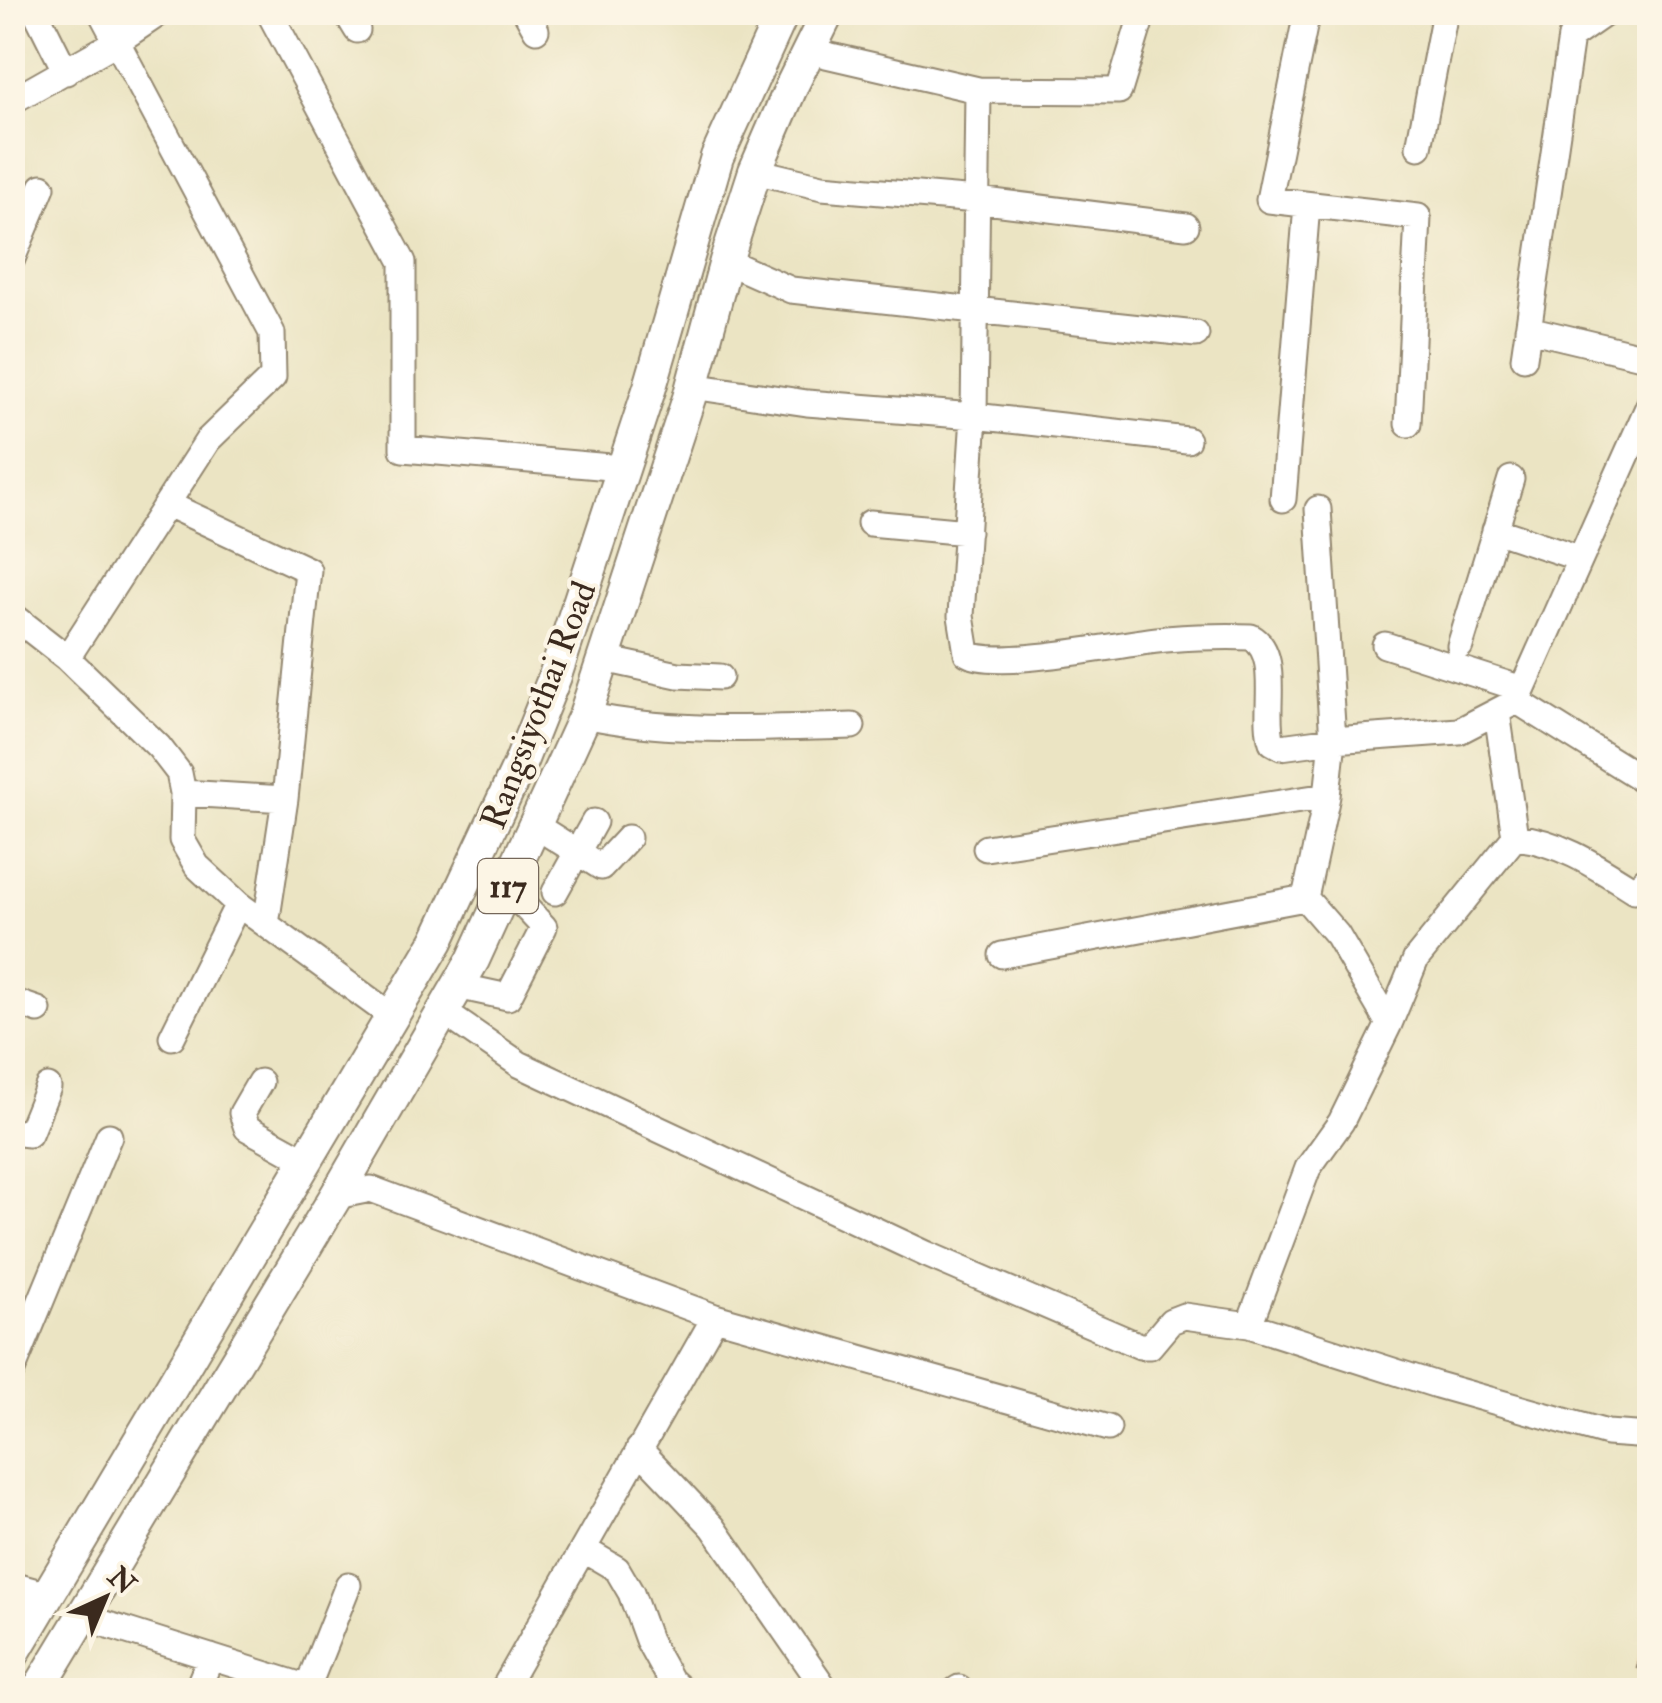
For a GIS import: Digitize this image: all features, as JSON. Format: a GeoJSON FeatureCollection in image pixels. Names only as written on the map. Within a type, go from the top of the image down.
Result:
{"type":"FeatureCollection","features":[{"type":"Feature","properties":{"kind":"main road","name":"Rangsiyothai Road"},"geometry":{"type":"LineString","coordinates":[[12,1654],[437,941],[520,764],[555,676],[650,386],[717,157],[782,12]]}},
{"type":"Feature","properties":{"kind":"main road","name":"Rangsiyothai Road"},"geometry":{"type":"LineString","coordinates":[[38,1690],[336,1196],[450,998],[507,888],[585,715],[691,392],[755,171],[828,12]]}},
{"type":"Feature","properties":{"kind":"main road"},"geometry":{"type":"LineString","coordinates":[[650,386],[691,392]]}},
{"type":"Feature","properties":{"kind":"street"},"geometry":{"type":"LineString","coordinates":[[36,12],[66,72]]}},
{"type":"Feature","properties":{"kind":"street"},"geometry":{"type":"LineString","coordinates":[[67,658],[208,440],[273,376],[272,333],[101,12]]}},
{"type":"Feature","properties":{"kind":"street"},"geometry":{"type":"LineString","coordinates":[[12,101],[161,12]]}},
{"type":"Feature","properties":{"kind":"street"},"geometry":{"type":"LineString","coordinates":[[269,12],[402,262],[403,449],[622,468]]}},
{"type":"Feature","properties":{"kind":"street"},"geometry":{"type":"LineString","coordinates":[[809,51],[978,90],[1119,91],[1143,12]]}},
{"type":"Feature","properties":{"kind":"street"},"geometry":{"type":"LineString","coordinates":[[1307,12],[1269,200],[1418,217],[1408,424]]}},
{"type":"Feature","properties":{"kind":"street"},"geometry":{"type":"LineString","coordinates":[[1419,146],[1445,12]]}},
{"type":"Feature","properties":{"kind":"street"},"geometry":{"type":"LineString","coordinates":[[1524,358],[1570,37],[1607,12]]}},
{"type":"Feature","properties":{"kind":"street"},"geometry":{"type":"LineString","coordinates":[[978,90],[974,416],[961,616],[967,653],[1011,658],[1164,639],[1251,638],[1264,649],[1270,679],[1272,742],[1280,746],[1459,732],[1512,701]]}},
{"type":"Feature","properties":{"kind":"street"},"geometry":{"type":"LineString","coordinates":[[755,171],[822,187],[977,200],[1186,226]]}},
{"type":"Feature","properties":{"kind":"street"},"geometry":{"type":"LineString","coordinates":[[12,259],[42,186]]}},
{"type":"Feature","properties":{"kind":"street"},"geometry":{"type":"LineString","coordinates":[[1283,499],[1307,205]]}},
{"type":"Feature","properties":{"kind":"street"},"geometry":{"type":"LineString","coordinates":[[726,262],[790,290],[1196,334]]}},
{"type":"Feature","properties":{"kind":"street"},"geometry":{"type":"LineString","coordinates":[[1528,329],[1650,358]]}},
{"type":"Feature","properties":{"kind":"street"},"geometry":{"type":"LineString","coordinates":[[691,392],[974,416],[1186,440]]}},
{"type":"Feature","properties":{"kind":"street"},"geometry":{"type":"LineString","coordinates":[[1249,1324],[1308,1168],[1340,1122],[1416,959],[1514,837],[1512,701],[1650,403]]}},
{"type":"Feature","properties":{"kind":"street"},"geometry":{"type":"LineString","coordinates":[[1460,646],[1512,478]]}},
{"type":"Feature","properties":{"kind":"street"},"geometry":{"type":"LineString","coordinates":[[167,504],[308,570],[285,800],[266,924]]}},
{"type":"Feature","properties":{"kind":"street"},"geometry":{"type":"LineString","coordinates":[[1304,898],[1327,796],[1334,740],[1318,509]]}},
{"type":"Feature","properties":{"kind":"street"},"geometry":{"type":"LineString","coordinates":[[870,523],[967,532]]}},
{"type":"Feature","properties":{"kind":"street"},"geometry":{"type":"LineString","coordinates":[[1496,530],[1579,558]]}},
{"type":"Feature","properties":{"kind":"street"},"geometry":{"type":"LineString","coordinates":[[12,616],[67,658],[159,746],[179,774],[183,793],[182,840],[197,866],[238,904],[393,1017]]}},
{"type":"Feature","properties":{"kind":"street"},"geometry":{"type":"LineString","coordinates":[[1385,644],[1512,701],[1650,784]]}},
{"type":"Feature","properties":{"kind":"street"},"geometry":{"type":"LineString","coordinates":[[604,659],[678,675],[720,677]]}},
{"type":"Feature","properties":{"kind":"street"},"geometry":{"type":"LineString","coordinates":[[585,715],[630,725],[697,728],[852,726]]}},
{"type":"Feature","properties":{"kind":"street"},"geometry":{"type":"LineString","coordinates":[[183,793],[285,800]]}},
{"type":"Feature","properties":{"kind":"street"},"geometry":{"type":"LineString","coordinates":[[986,848],[1327,796]]}},
{"type":"Feature","properties":{"kind":"street"},"geometry":{"type":"LineString","coordinates":[[555,892],[594,822]]}},
{"type":"Feature","properties":{"kind":"street"},"geometry":{"type":"LineString","coordinates":[[536,826],[601,868],[628,838]]}},
{"type":"Feature","properties":{"kind":"street"},"geometry":{"type":"LineString","coordinates":[[1514,837],[1580,856],[1634,890],[1650,876]]}},
{"type":"Feature","properties":{"kind":"street"},"geometry":{"type":"LineString","coordinates":[[450,998],[508,997],[517,980],[544,927],[507,888]]}},
{"type":"Feature","properties":{"kind":"street"},"geometry":{"type":"LineString","coordinates":[[1304,898],[1336,935],[1388,1024]]}},
{"type":"Feature","properties":{"kind":"street"},"geometry":{"type":"LineString","coordinates":[[1002,955],[1304,898]]}},
{"type":"Feature","properties":{"kind":"street"},"geometry":{"type":"LineString","coordinates":[[172,1037],[238,904]]}},
{"type":"Feature","properties":{"kind":"street"},"geometry":{"type":"LineString","coordinates":[[450,998],[519,1064],[926,1254],[1140,1346],[1153,1345],[1172,1321],[1184,1316],[1249,1324],[1438,1385],[1606,1433],[1650,1436]]}},
{"type":"Feature","properties":{"kind":"street"},"geometry":{"type":"LineString","coordinates":[[260,1082],[242,1113],[247,1128],[307,1160]]}},
{"type":"Feature","properties":{"kind":"street"},"geometry":{"type":"LineString","coordinates":[[12,1132],[30,1134],[48,1087]]}},
{"type":"Feature","properties":{"kind":"street"},"geometry":{"type":"LineString","coordinates":[[12,1371],[110,1136]]}},
{"type":"Feature","properties":{"kind":"street"},"geometry":{"type":"LineString","coordinates":[[336,1196],[372,1189],[715,1316],[1108,1428]]}},
{"type":"Feature","properties":{"kind":"street"},"geometry":{"type":"LineString","coordinates":[[503,1690],[715,1316]]}},
{"type":"Feature","properties":{"kind":"street"},"geometry":{"type":"LineString","coordinates":[[640,1448],[713,1527],[826,1690]]}},
{"type":"Feature","properties":{"kind":"street"},"geometry":{"type":"LineString","coordinates":[[583,1549],[617,1568],[632,1594],[648,1640],[670,1680],[680,1690]]}},
{"type":"Feature","properties":{"kind":"street"},"geometry":{"type":"LineString","coordinates":[[12,1585],[48,1596]]}},
{"type":"Feature","properties":{"kind":"street"},"geometry":{"type":"LineString","coordinates":[[83,1617],[311,1689],[348,1585]]}},
{"type":"Feature","properties":{"kind":"street"},"geometry":{"type":"LineString","coordinates":[[197,1690],[211,1657]]}},
{"type":"Feature","properties":{"kind":"building"},"geometry":{"type":"Polygon","coordinates":[[[1650,1628],[1650,1672],[1637,1668],[1650,1628]]]}}]}
